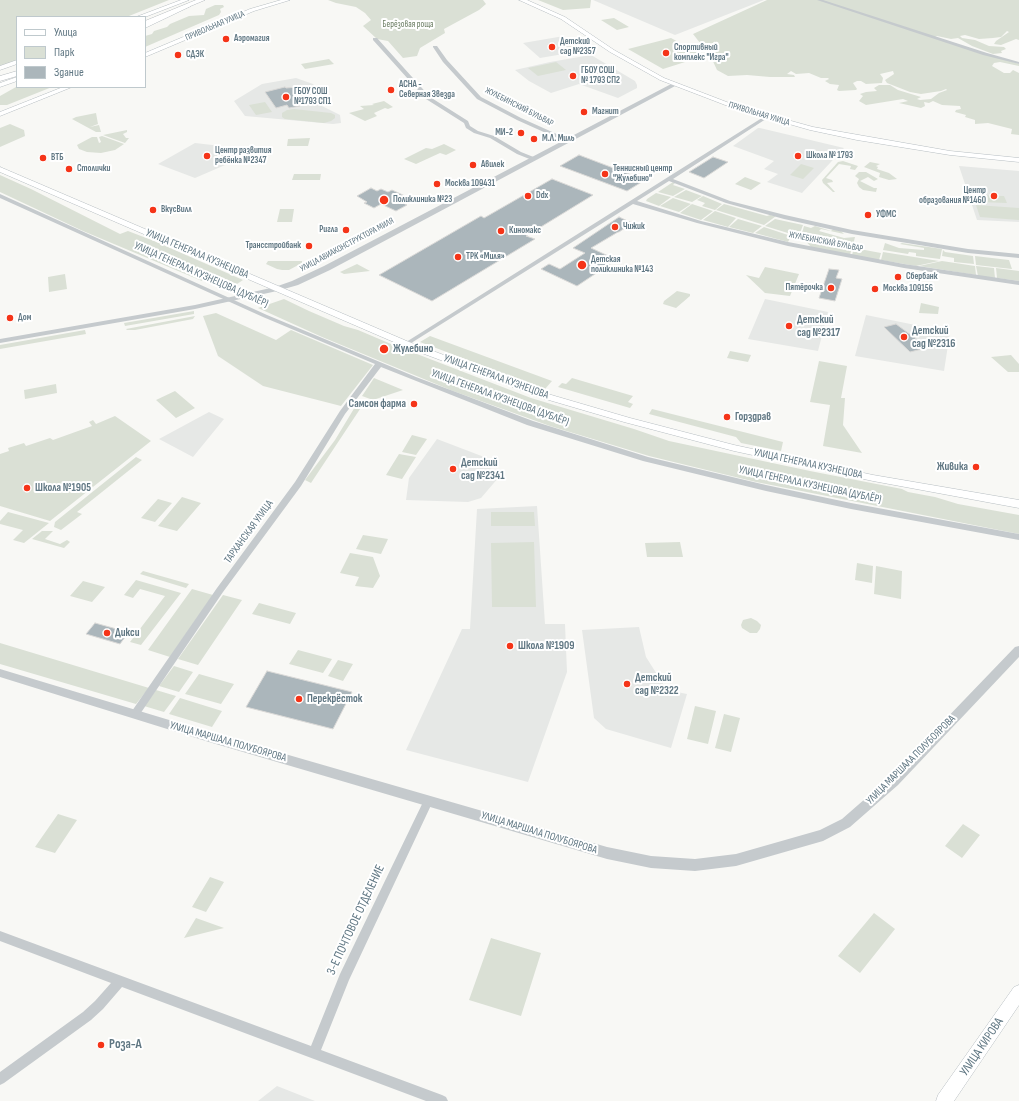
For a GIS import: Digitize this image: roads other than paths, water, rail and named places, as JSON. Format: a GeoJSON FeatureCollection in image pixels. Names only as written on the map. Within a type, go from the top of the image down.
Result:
{"type":"FeatureCollection","features":[{"type":"Feature","properties":{"kind":"highway"},"geometry":{"type":"LineString","coordinates":[[146,18],[187,0]]}},
{"type":"Feature","properties":{"kind":"highway"},"geometry":{"type":"LineString","coordinates":[[146,23],[200,1]]}},
{"type":"Feature","properties":{"kind":"highway"},"geometry":{"type":"LineString","coordinates":[[0,74],[16,68]]}},
{"type":"Feature","properties":{"kind":"highway"},"geometry":{"type":"LineString","coordinates":[[0,79],[16,73]]}},
{"type":"Feature","properties":{"kind":"main road"},"geometry":{"type":"LineString","coordinates":[[142,16],[187,0]]}},
{"type":"Feature","properties":{"kind":"main road","name":"ПРИВОЛЬНАЯ УЛИЦА"},"geometry":{"type":"LineString","coordinates":[[146,55],[252,10],[287,0]]}},
{"type":"Feature","properties":{"kind":"main road","name":"ПРИВОЛЬНАЯ УЛИЦА"},"geometry":{"type":"LineString","coordinates":[[522,0],[563,18],[612,51],[675,84],[766,117],[812,129],[881,143],[950,153],[1019,160]]}},
{"type":"Feature","properties":{"kind":"main road"},"geometry":{"type":"LineString","coordinates":[[146,26],[200,1]]}},
{"type":"Feature","properties":{"kind":"main road"},"geometry":{"type":"LineString","coordinates":[[0,68],[16,62]]}},
{"type":"Feature","properties":{"kind":"main road"},"geometry":{"type":"LineString","coordinates":[[0,85],[16,79]]}},
{"type":"Feature","properties":{"kind":"main road"},"geometry":{"type":"LineString","coordinates":[[0,114],[66,88]]}},
{"type":"Feature","properties":{"kind":"main road","name":"УЛИЦА ГЕНЕРАЛА КУЗНЕЦОВА"},"geometry":{"type":"LineString","coordinates":[[0,169],[406,344],[545,396],[681,435],[873,478],[1019,504]]}},
{"type":"Feature","properties":{"kind":"main road","name":"УЛИЦА КИРОВА"},"geometry":{"type":"LineString","coordinates":[[944,1101],[1019,992]]}},
{"type":"Feature","properties":{"kind":"street"},"geometry":{"type":"LineString","coordinates":[[820,0],[985,54],[1019,63]]}},
{"type":"Feature","properties":{"kind":"street"},"geometry":{"type":"LineString","coordinates":[[375,39],[428,98],[466,122],[468,127],[476,132],[492,137],[519,153],[534,158]]}},
{"type":"Feature","properties":{"kind":"street","name":"ЖУЛЕБИНСКИЙ БУЛЬВАР"},"geometry":{"type":"LineString","coordinates":[[435,47],[445,61],[479,98],[519,119],[568,140]]}},
{"type":"Feature","properties":{"kind":"street","name":"УЛИЦА АВИАКОНСТРУКТОРА МИЛЯ"},"geometry":{"type":"LineString","coordinates":[[0,341],[231,300],[295,284],[675,84]]}},
{"type":"Feature","properties":{"kind":"street"},"geometry":{"type":"LineString","coordinates":[[406,344],[766,117]]}},
{"type":"Feature","properties":{"kind":"street","name":"ЖУЛЕБИНСКИЙ БУЛЬВАР"},"geometry":{"type":"LineString","coordinates":[[669,179],[728,202],[849,232],[968,251],[1019,256]]}},
{"type":"Feature","properties":{"kind":"street","name":"УЛИЦА ГЕНЕРАЛА КУЗНЕЦОВА (ДУБЛЁР)"},"geometry":{"type":"LineString","coordinates":[[0,196],[231,300],[380,364],[440,389],[530,423],[659,463],[850,506],[1019,537]]}},
{"type":"Feature","properties":{"kind":"street","name":"ЖУЛЕБИНСКИЙ БУЛЬВАР"},"geometry":{"type":"LineString","coordinates":[[633,202],[699,222],[788,244],[912,267],[1019,283]]}},
{"type":"Feature","properties":{"kind":"street","name":"ТАРХАНСКАЯ УЛИЦА"},"geometry":{"type":"LineString","coordinates":[[135,714],[220,590],[312,464],[342,414],[380,364]]}},
{"type":"Feature","properties":{"kind":"street","name":"УЛИЦА МАРШАЛА ПОЛУБОЯРОВА"},"geometry":{"type":"LineString","coordinates":[[0,673],[428,801],[630,859],[665,864],[695,865],[736,860],[823,835],[846,823],[894,781],[1019,650]]}},
{"type":"Feature","properties":{"kind":"street","name":"3-Е ПОЧТОВОЕ ОТДЕЛЕНИЕ"},"geometry":{"type":"LineString","coordinates":[[314,1053],[346,972],[428,801]]}},
{"type":"Feature","properties":{"kind":"street"},"geometry":{"type":"LineString","coordinates":[[0,936],[442,1101]]}},
{"type":"Feature","properties":{"kind":"street"},"geometry":{"type":"LineString","coordinates":[[0,1080],[87,1016],[120,981]]}},
{"type":"Feature","properties":{"kind":"place","name":"Аэромагия"},"geometry":{"type":"Point","coordinates":[226,39]}},
{"type":"Feature","properties":{"kind":"place","name":"Детский сад №2357"},"geometry":{"type":"Point","coordinates":[552,47]}},
{"type":"Feature","properties":{"kind":"place","name":"Спортивный комплекс \"Игра\""},"geometry":{"type":"Point","coordinates":[666,53]}},
{"type":"Feature","properties":{"kind":"place","name":"СДЭК"},"geometry":{"type":"Point","coordinates":[178,55]}},
{"type":"Feature","properties":{"kind":"place","name":"ГБОУ СОШ № 1793 СП2"},"geometry":{"type":"Point","coordinates":[573,76]}},
{"type":"Feature","properties":{"kind":"place","name":"АСНА - Северная Звезда"},"geometry":{"type":"Point","coordinates":[391,90]}},
{"type":"Feature","properties":{"kind":"place","name":"ГБОУ СОШ №1793 СП1"},"geometry":{"type":"Point","coordinates":[286,97]}},
{"type":"Feature","properties":{"kind":"place","name":"Магнит"},"geometry":{"type":"Point","coordinates":[584,112]}},
{"type":"Feature","properties":{"kind":"place","name":"МИ-2"},"geometry":{"type":"Point","coordinates":[521,133]}},
{"type":"Feature","properties":{"kind":"place","name":"М.Л. Миль"},"geometry":{"type":"Point","coordinates":[534,139]}},
{"type":"Feature","properties":{"kind":"place","name":"Центр развития ребёнка №2347"},"geometry":{"type":"Point","coordinates":[207,156]}},
{"type":"Feature","properties":{"kind":"place","name":"Школа № 1793"},"geometry":{"type":"Point","coordinates":[798,156]}},
{"type":"Feature","properties":{"kind":"place","name":"ВТБ"},"geometry":{"type":"Point","coordinates":[43,158]}},
{"type":"Feature","properties":{"kind":"place","name":"Авилек"},"geometry":{"type":"Point","coordinates":[473,165]}},
{"type":"Feature","properties":{"kind":"place","name":"Столички"},"geometry":{"type":"Point","coordinates":[69,169]}},
{"type":"Feature","properties":{"kind":"place","name":"Теннисный центр \"Жулебино\""},"geometry":{"type":"Point","coordinates":[605,174]}},
{"type":"Feature","properties":{"kind":"place","name":"Москва 109431"},"geometry":{"type":"Point","coordinates":[437,184]}},
{"type":"Feature","properties":{"kind":"place","name":"Ddx"},"geometry":{"type":"Point","coordinates":[528,196]}},
{"type":"Feature","properties":{"kind":"place","name":"Центр образования №1460"},"geometry":{"type":"Point","coordinates":[994,196]}},
{"type":"Feature","properties":{"kind":"place","name":"Поликлиника №23"},"geometry":{"type":"Point","coordinates":[384,200]}},
{"type":"Feature","properties":{"kind":"place","name":"ВкусВилл"},"geometry":{"type":"Point","coordinates":[153,210]}},
{"type":"Feature","properties":{"kind":"place","name":"УФМС"},"geometry":{"type":"Point","coordinates":[868,215]}},
{"type":"Feature","properties":{"kind":"place","name":"Чижик"},"geometry":{"type":"Point","coordinates":[615,227]}},
{"type":"Feature","properties":{"kind":"place","name":"Ригла"},"geometry":{"type":"Point","coordinates":[346,230]}},
{"type":"Feature","properties":{"kind":"place","name":"Киномакс"},"geometry":{"type":"Point","coordinates":[501,231]}},
{"type":"Feature","properties":{"kind":"place","name":"Трансстройбанк"},"geometry":{"type":"Point","coordinates":[309,246]}},
{"type":"Feature","properties":{"kind":"place","name":"ТРК «Миля»"},"geometry":{"type":"Point","coordinates":[458,257]}},
{"type":"Feature","properties":{"kind":"place","name":"Детская поликлиника №143"},"geometry":{"type":"Point","coordinates":[582,265]}},
{"type":"Feature","properties":{"kind":"place","name":"Сбербанк"},"geometry":{"type":"Point","coordinates":[898,277]}},
{"type":"Feature","properties":{"kind":"place","name":"Пятёрочка"},"geometry":{"type":"Point","coordinates":[831,288]}},
{"type":"Feature","properties":{"kind":"place","name":"Москва 109156"},"geometry":{"type":"Point","coordinates":[875,289]}},
{"type":"Feature","properties":{"kind":"place","name":"Дом"},"geometry":{"type":"Point","coordinates":[10,318]}},
{"type":"Feature","properties":{"kind":"place","name":"Детский сад №2317"},"geometry":{"type":"Point","coordinates":[789,326]}},
{"type":"Feature","properties":{"kind":"place","name":"Детский сад №2316"},"geometry":{"type":"Point","coordinates":[904,337]}},
{"type":"Feature","properties":{"kind":"place","name":"Жулебино"},"geometry":{"type":"Point","coordinates":[384,349]}},
{"type":"Feature","properties":{"kind":"place","name":"Самсон фарма"},"geometry":{"type":"Point","coordinates":[414,404]}},
{"type":"Feature","properties":{"kind":"place","name":"Горздрав"},"geometry":{"type":"Point","coordinates":[727,417]}},
{"type":"Feature","properties":{"kind":"place","name":"Живика"},"geometry":{"type":"Point","coordinates":[976,467]}},
{"type":"Feature","properties":{"kind":"place","name":"Детский сад №2341"},"geometry":{"type":"Point","coordinates":[453,469]}},
{"type":"Feature","properties":{"kind":"place","name":"Школа №1905"},"geometry":{"type":"Point","coordinates":[27,488]}},
{"type":"Feature","properties":{"kind":"place","name":"Дикси"},"geometry":{"type":"Point","coordinates":[107,633]}},
{"type":"Feature","properties":{"kind":"place","name":"Школа №1909"},"geometry":{"type":"Point","coordinates":[510,646]}},
{"type":"Feature","properties":{"kind":"place","name":"Детский сад №2322"},"geometry":{"type":"Point","coordinates":[627,684]}},
{"type":"Feature","properties":{"kind":"place","name":"Перекрёсток"},"geometry":{"type":"Point","coordinates":[299,699]}},
{"type":"Feature","properties":{"kind":"place","name":"Роза-А"},"geometry":{"type":"Point","coordinates":[101,1045]}},
{"type":"Feature","properties":{"kind":"park label","name":"Берёзовая роща"},"geometry":{"type":"Point","coordinates":[408,25]}}]}
